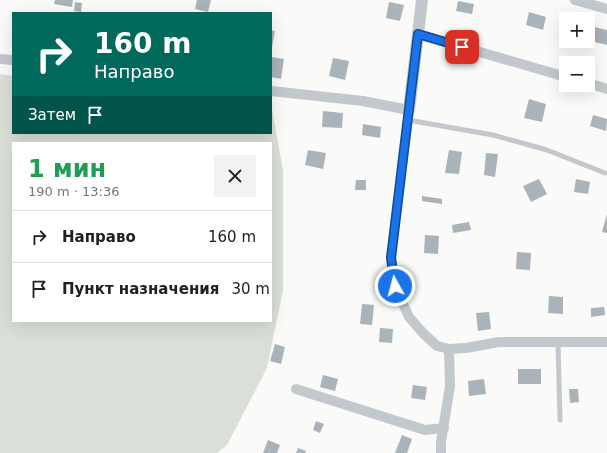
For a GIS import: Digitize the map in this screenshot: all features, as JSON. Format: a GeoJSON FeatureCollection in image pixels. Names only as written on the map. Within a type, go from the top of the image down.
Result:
{"type":"FeatureCollection","features":[{"type":"Feature","properties":{"kind":"street"},"geometry":{"type":"LineString","coordinates":[[422,0],[391,258],[395,286],[409,317],[422,333],[436,346],[449,349],[466,348],[499,342],[607,342]]}},
{"type":"Feature","properties":{"kind":"street"},"geometry":{"type":"LineString","coordinates":[[575,0],[607,9]]}},
{"type":"Feature","properties":{"kind":"street"},"geometry":{"type":"LineString","coordinates":[[418,34],[559,75]]}},
{"type":"Feature","properties":{"kind":"street"},"geometry":{"type":"LineString","coordinates":[[0,59],[12,60]]}},
{"type":"Feature","properties":{"kind":"street"},"geometry":{"type":"LineString","coordinates":[[595,85],[607,89]]}},
{"type":"Feature","properties":{"kind":"street"},"geometry":{"type":"LineString","coordinates":[[272,91],[363,101],[408,115]]}},
{"type":"Feature","properties":{"kind":"street"},"geometry":{"type":"LineString","coordinates":[[441,453],[441,442],[450,386],[449,349]]}},
{"type":"Feature","properties":{"kind":"street"},"geometry":{"type":"LineString","coordinates":[[296,389],[425,430],[444,428]]}},
{"type":"Feature","properties":{"kind":"street"},"geometry":{"type":"LineString","coordinates":[[433,453],[441,442]]}},
{"type":"Feature","properties":{"kind":"lane"},"geometry":{"type":"LineString","coordinates":[[408,115],[493,135],[547,150],[605,173]]}},
{"type":"Feature","properties":{"kind":"lane"},"geometry":{"type":"LineString","coordinates":[[558,342],[560,420]]}},
{"type":"Feature","properties":{"kind":"shaded area"},"geometry":{"type":"Polygon","coordinates":[[[0,74],[12,76],[12,134],[272,134],[272,109],[283,171],[283,290],[267,368],[227,445],[217,453],[0,453],[0,74]]]}},
{"type":"Feature","properties":{"kind":"building"},"geometry":{"type":"Polygon","coordinates":[[[55,0],[73,0],[72,7],[54,4],[55,0]]]}},
{"type":"Feature","properties":{"kind":"building"},"geometry":{"type":"Polygon","coordinates":[[[197,0],[211,0],[208,12],[195,9],[197,0]]]}},
{"type":"Feature","properties":{"kind":"building"},"geometry":{"type":"Polygon","coordinates":[[[458,1],[474,4],[472,14],[456,11],[458,1]]]}},
{"type":"Feature","properties":{"kind":"building"},"geometry":{"type":"Polygon","coordinates":[[[75,2],[82,3],[81,12],[74,11],[75,2]]]}},
{"type":"Feature","properties":{"kind":"building"},"geometry":{"type":"Polygon","coordinates":[[[389,2],[404,5],[400,21],[386,18],[389,2]]]}},
{"type":"Feature","properties":{"kind":"building"},"geometry":{"type":"Polygon","coordinates":[[[529,12],[546,17],[543,30],[526,25],[529,12]]]}},
{"type":"Feature","properties":{"kind":"building"},"geometry":{"type":"Polygon","coordinates":[[[595,27],[607,30],[607,45],[595,42],[595,27]]]}},
{"type":"Feature","properties":{"kind":"building"},"geometry":{"type":"Polygon","coordinates":[[[272,30],[275,31],[272,47],[272,30]]]}},
{"type":"Feature","properties":{"kind":"building"},"geometry":{"type":"Polygon","coordinates":[[[272,57],[284,59],[281,79],[272,77],[272,57]]]}},
{"type":"Feature","properties":{"kind":"building"},"geometry":{"type":"Polygon","coordinates":[[[333,58],[349,61],[345,80],[329,76],[333,58]]]}},
{"type":"Feature","properties":{"kind":"building"},"geometry":{"type":"Polygon","coordinates":[[[529,99],[546,104],[542,122],[524,118],[529,99]]]}},
{"type":"Feature","properties":{"kind":"building"},"geometry":{"type":"Polygon","coordinates":[[[323,111],[343,113],[342,128],[322,127],[323,111]]]}},
{"type":"Feature","properties":{"kind":"building"},"geometry":{"type":"Polygon","coordinates":[[[593,115],[607,119],[606,131],[590,126],[593,115]]]}},
{"type":"Feature","properties":{"kind":"building"},"geometry":{"type":"Polygon","coordinates":[[[363,124],[381,127],[380,138],[362,135],[363,124]]]}},
{"type":"Feature","properties":{"kind":"building"},"geometry":{"type":"Polygon","coordinates":[[[308,150],[326,153],[323,169],[305,165],[308,150]]]}},
{"type":"Feature","properties":{"kind":"building"},"geometry":{"type":"Polygon","coordinates":[[[449,150],[462,152],[459,174],[445,173],[449,150]]]}},
{"type":"Feature","properties":{"kind":"building"},"geometry":{"type":"Polygon","coordinates":[[[486,153],[498,154],[495,177],[484,175],[486,153]]]}},
{"type":"Feature","properties":{"kind":"building"},"geometry":{"type":"Polygon","coordinates":[[[539,179],[547,194],[531,202],[523,186],[539,179]]]}},
{"type":"Feature","properties":{"kind":"building"},"geometry":{"type":"Polygon","coordinates":[[[576,179],[590,182],[588,194],[574,192],[576,179]]]}},
{"type":"Feature","properties":{"kind":"building"},"geometry":{"type":"Polygon","coordinates":[[[356,180],[366,180],[366,190],[355,190],[356,180]]]}},
{"type":"Feature","properties":{"kind":"building"},"geometry":{"type":"Polygon","coordinates":[[[422,196],[442,199],[442,204],[422,201],[422,196]]]}},
{"type":"Feature","properties":{"kind":"building"},"geometry":{"type":"Polygon","coordinates":[[[607,214],[607,233],[602,232],[607,214]]]}},
{"type":"Feature","properties":{"kind":"building"},"geometry":{"type":"Polygon","coordinates":[[[469,222],[471,230],[453,233],[452,225],[469,222]]]}},
{"type":"Feature","properties":{"kind":"building"},"geometry":{"type":"Polygon","coordinates":[[[425,235],[439,236],[438,254],[424,253],[425,235]]]}},
{"type":"Feature","properties":{"kind":"building"},"geometry":{"type":"Polygon","coordinates":[[[517,252],[531,253],[530,270],[516,269],[517,252]]]}},
{"type":"Feature","properties":{"kind":"building"},"geometry":{"type":"Polygon","coordinates":[[[549,296],[563,297],[563,314],[548,313],[549,296]]]}},
{"type":"Feature","properties":{"kind":"building"},"geometry":{"type":"Polygon","coordinates":[[[362,304],[374,305],[372,325],[360,324],[362,304]]]}},
{"type":"Feature","properties":{"kind":"building"},"geometry":{"type":"Polygon","coordinates":[[[604,307],[605,315],[591,317],[591,308],[604,307]]]}},
{"type":"Feature","properties":{"kind":"building"},"geometry":{"type":"Polygon","coordinates":[[[489,312],[491,329],[478,331],[476,313],[489,312]]]}},
{"type":"Feature","properties":{"kind":"building"},"geometry":{"type":"Polygon","coordinates":[[[380,328],[393,329],[392,343],[379,342],[380,328]]]}},
{"type":"Feature","properties":{"kind":"building"},"geometry":{"type":"Polygon","coordinates":[[[275,344],[285,347],[281,364],[270,361],[275,344]]]}},
{"type":"Feature","properties":{"kind":"building"},"geometry":{"type":"Polygon","coordinates":[[[518,369],[541,369],[541,384],[518,384],[518,369]]]}},
{"type":"Feature","properties":{"kind":"building"},"geometry":{"type":"Polygon","coordinates":[[[323,375],[338,379],[335,391],[320,387],[323,375]]]}},
{"type":"Feature","properties":{"kind":"building"},"geometry":{"type":"Polygon","coordinates":[[[484,379],[486,394],[469,396],[468,381],[484,379]]]}},
{"type":"Feature","properties":{"kind":"building"},"geometry":{"type":"Polygon","coordinates":[[[413,385],[427,387],[425,400],[411,398],[413,385]]]}},
{"type":"Feature","properties":{"kind":"building"},"geometry":{"type":"Polygon","coordinates":[[[569,389],[578,389],[579,402],[570,403],[569,389]]]}},
{"type":"Feature","properties":{"kind":"building"},"geometry":{"type":"Polygon","coordinates":[[[316,421],[324,424],[320,433],[313,430],[316,421]]]}},
{"type":"Feature","properties":{"kind":"building"},"geometry":{"type":"Polygon","coordinates":[[[402,435],[412,439],[407,453],[395,453],[402,435]]]}},
{"type":"Feature","properties":{"kind":"building"},"geometry":{"type":"Polygon","coordinates":[[[268,440],[280,445],[277,453],[263,453],[268,440]]]}},
{"type":"Feature","properties":{"kind":"building"},"geometry":{"type":"Polygon","coordinates":[[[298,448],[306,451],[305,453],[296,453],[298,448]]]}},
{"type":"Feature","properties":{"kind":"route"},"geometry":{"type":"LineString","coordinates":[[395,286],[391,258],[418,34],[462,47]]}}]}
